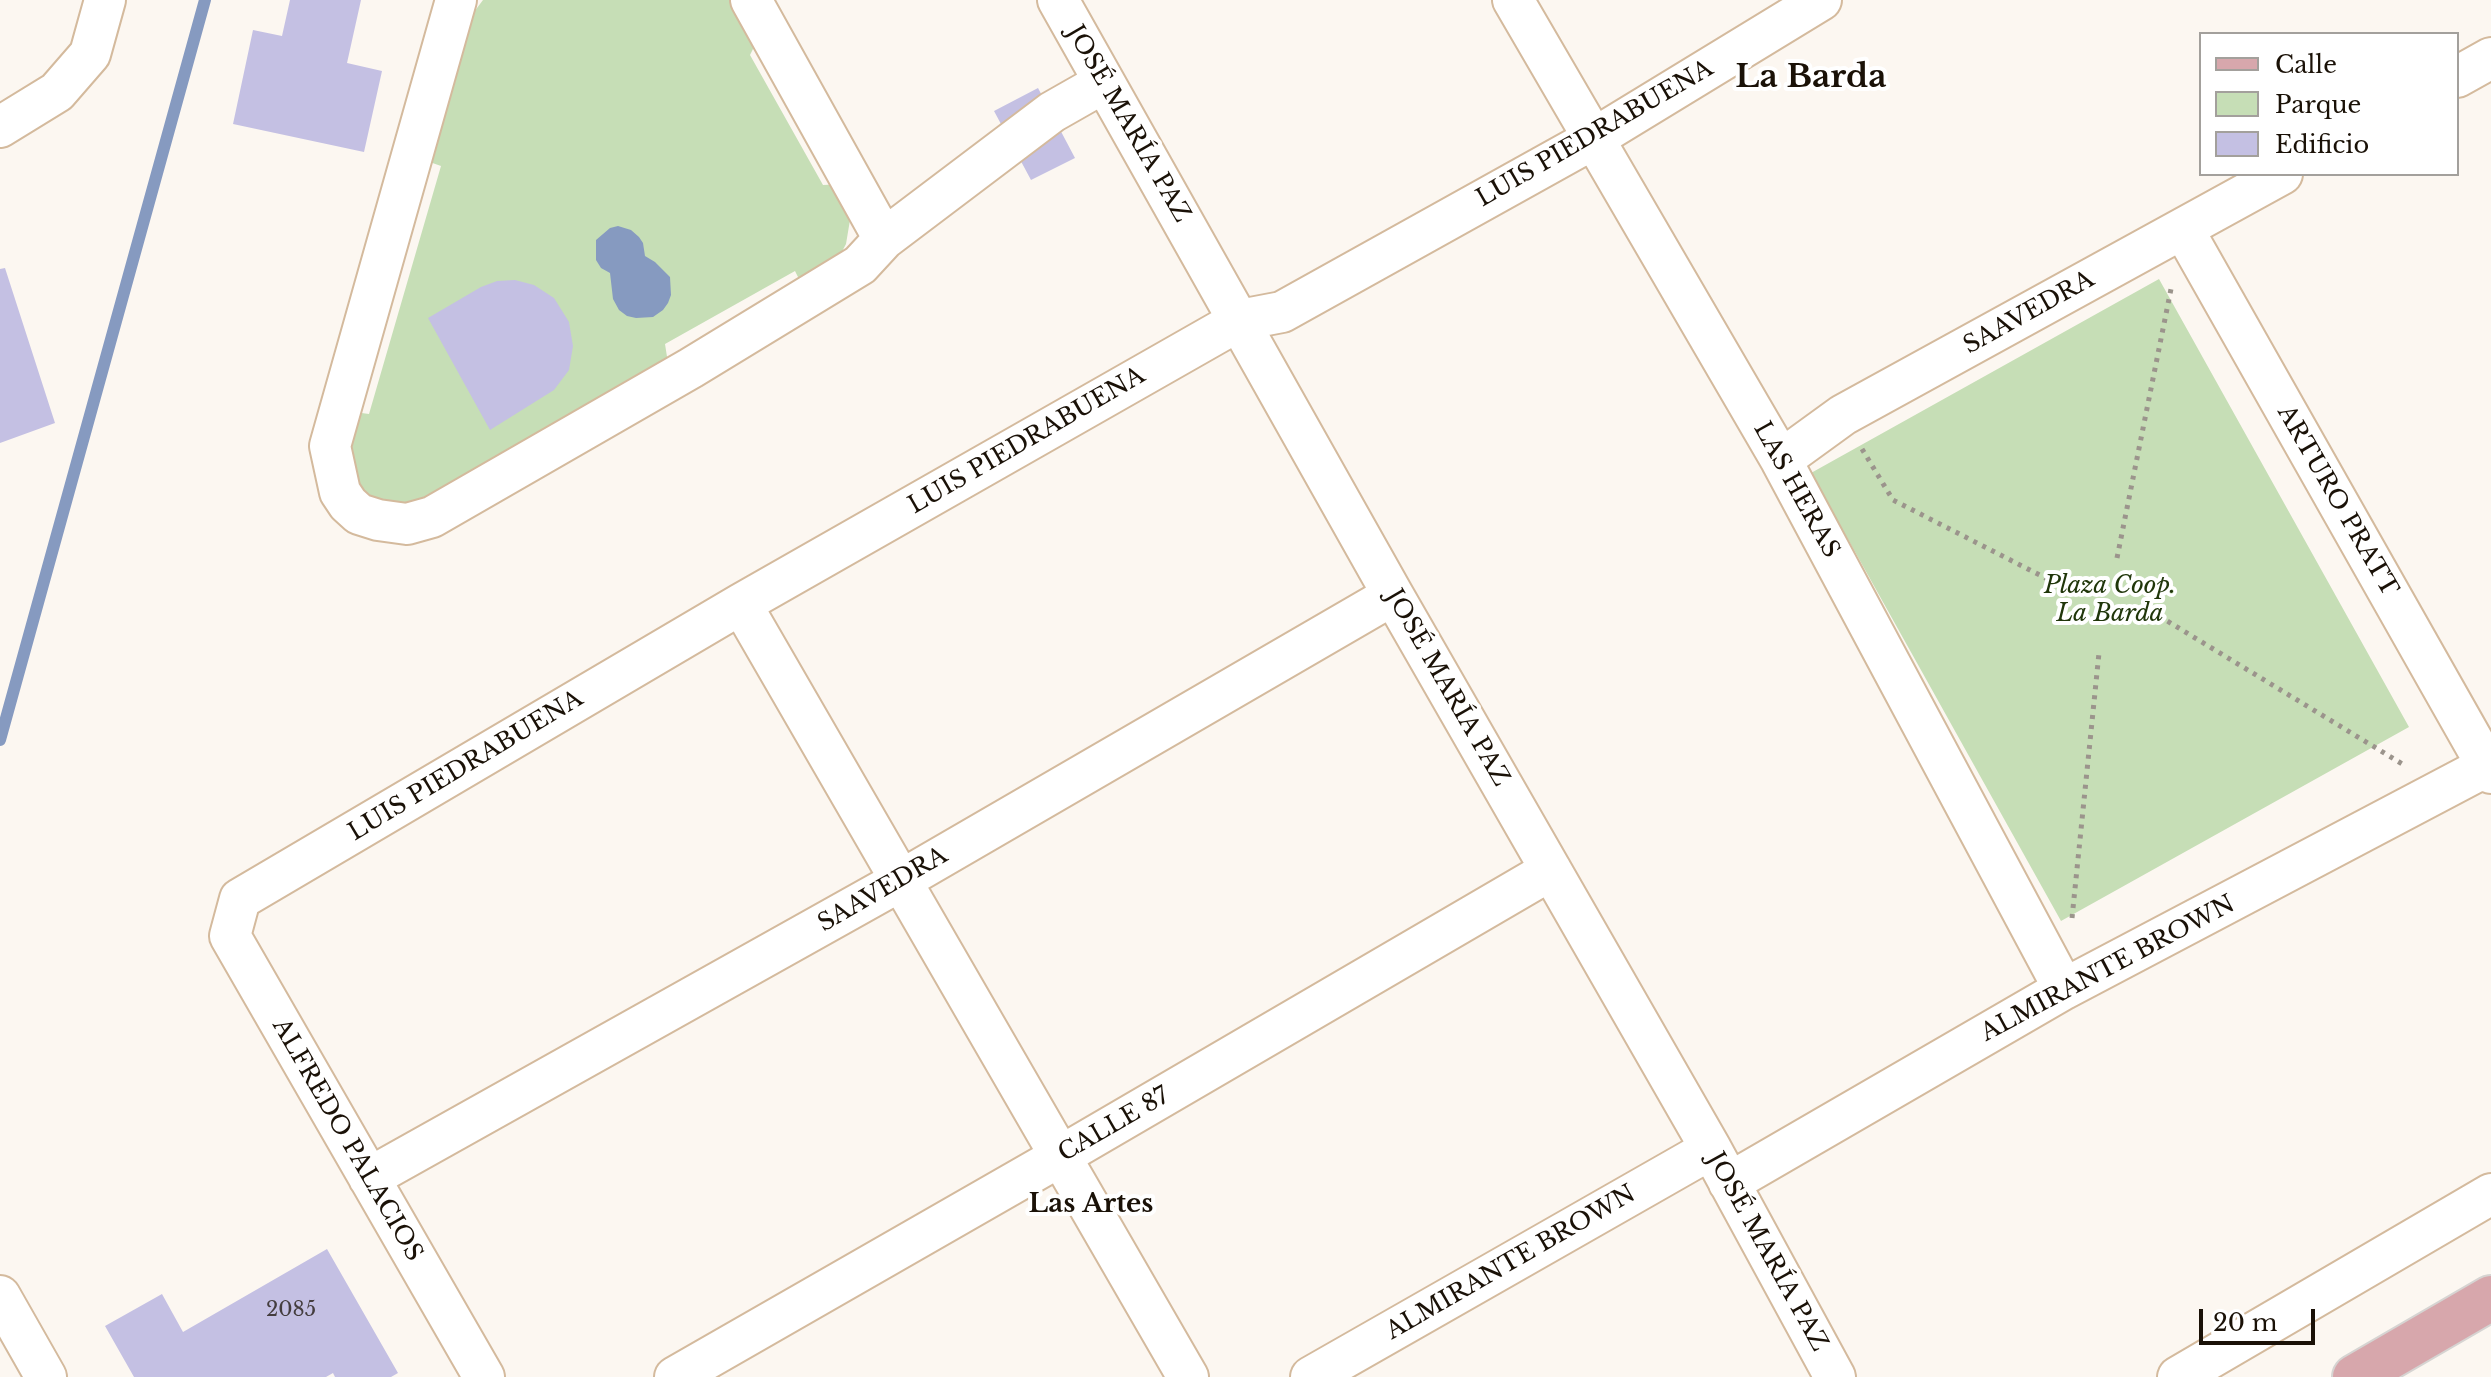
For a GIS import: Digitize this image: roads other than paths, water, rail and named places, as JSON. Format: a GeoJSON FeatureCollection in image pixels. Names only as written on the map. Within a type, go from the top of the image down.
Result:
{"type":"FeatureCollection","features":[{"type":"Feature","properties":{"kind":"main road"},"geometry":{"type":"LineString","coordinates":[[2355,1377],[2491,1298]]}},
{"type":"Feature","properties":{"kind":"street"},"geometry":{"type":"LineString","coordinates":[[0,127],[57,92],[90,54],[105,0]]}},
{"type":"Feature","properties":{"kind":"street"},"geometry":{"type":"LineString","coordinates":[[456,0],[330,446],[340,492],[348,504],[359,514],[407,524],[432,517],[691,368],[860,265],[884,239],[1052,112],[1103,83]]}},
{"type":"Feature","properties":{"kind":"street"},"geometry":{"type":"LineString","coordinates":[[751,0],[884,239]]}},
{"type":"Feature","properties":{"kind":"street","name":"JOSÉ MARÍA PAZ"},"geometry":{"type":"LineString","coordinates":[[1058,0],[1393,595],[1720,1166],[1835,1377]]}},
{"type":"Feature","properties":{"kind":"street","name":"LAS HERAS"},"geometry":{"type":"LineString","coordinates":[[1513,0],[1781,460],[2064,989]]}},
{"type":"Feature","properties":{"kind":"street","name":"LUIS PIEDRABUENA"},"geometry":{"type":"LineString","coordinates":[[240,899],[741,604],[1240,320],[1282,312],[1593,139],[1821,0]]}},
{"type":"Feature","properties":{"kind":"street"},"geometry":{"type":"LineString","coordinates":[[2459,76],[2491,58]]}},
{"type":"Feature","properties":{"kind":"street","name":"SAAVEDRA"},"geometry":{"type":"LineString","coordinates":[[1781,460],[1843,415],[2278,176]]}},
{"type":"Feature","properties":{"kind":"street","name":"ARTURO PRATT"},"geometry":{"type":"LineString","coordinates":[[2183,229],[2490,767]]}},
{"type":"Feature","properties":{"kind":"street","name":"SAAVEDRA"},"geometry":{"type":"LineString","coordinates":[[369,1178],[900,881],[1393,595]]}},
{"type":"Feature","properties":{"kind":"street"},"geometry":{"type":"LineString","coordinates":[[741,604],[1188,1377]]}},
{"type":"Feature","properties":{"kind":"street","name":"ALMIRANTE BROWN"},"geometry":{"type":"LineString","coordinates":[[1311,1377],[2490,767]]}},
{"type":"Feature","properties":{"kind":"street","name":"CALLE 87"},"geometry":{"type":"LineString","coordinates":[[675,1377],[1551,870]]}},
{"type":"Feature","properties":{"kind":"street","name":"ALFREDO PALACIOS"},"geometry":{"type":"LineString","coordinates":[[240,899],[230,936],[484,1377]]}},
{"type":"Feature","properties":{"kind":"street"},"geometry":{"type":"LineString","coordinates":[[2178,1377],[2491,1194]]}},
{"type":"Feature","properties":{"kind":"street"},"geometry":{"type":"LineString","coordinates":[[0,1296],[46,1377]]}},
{"type":"Feature","properties":{"kind":"water"},"geometry":{"type":"Polygon","coordinates":[[[618,226],[631,230],[639,237],[645,256],[670,277],[668,303],[653,317],[636,318],[619,310],[613,299],[610,273],[601,268],[596,260],[596,240],[610,228],[618,226]]]}},
{"type":"Feature","properties":{"kind":"waterway"},"geometry":{"type":"LineString","coordinates":[[0,740],[205,0]]}},
{"type":"Feature","properties":{"kind":"district","name":"La Barda"},"geometry":{"type":"Point","coordinates":[1811,78]}},
{"type":"Feature","properties":{"kind":"district","name":"Las Artes"},"geometry":{"type":"Point","coordinates":[1091,1205]}},
{"type":"Feature","properties":{"kind":"park label","name":"Plaza Coop. La Barda"},"geometry":{"type":"Point","coordinates":[2110,600]}}]}
